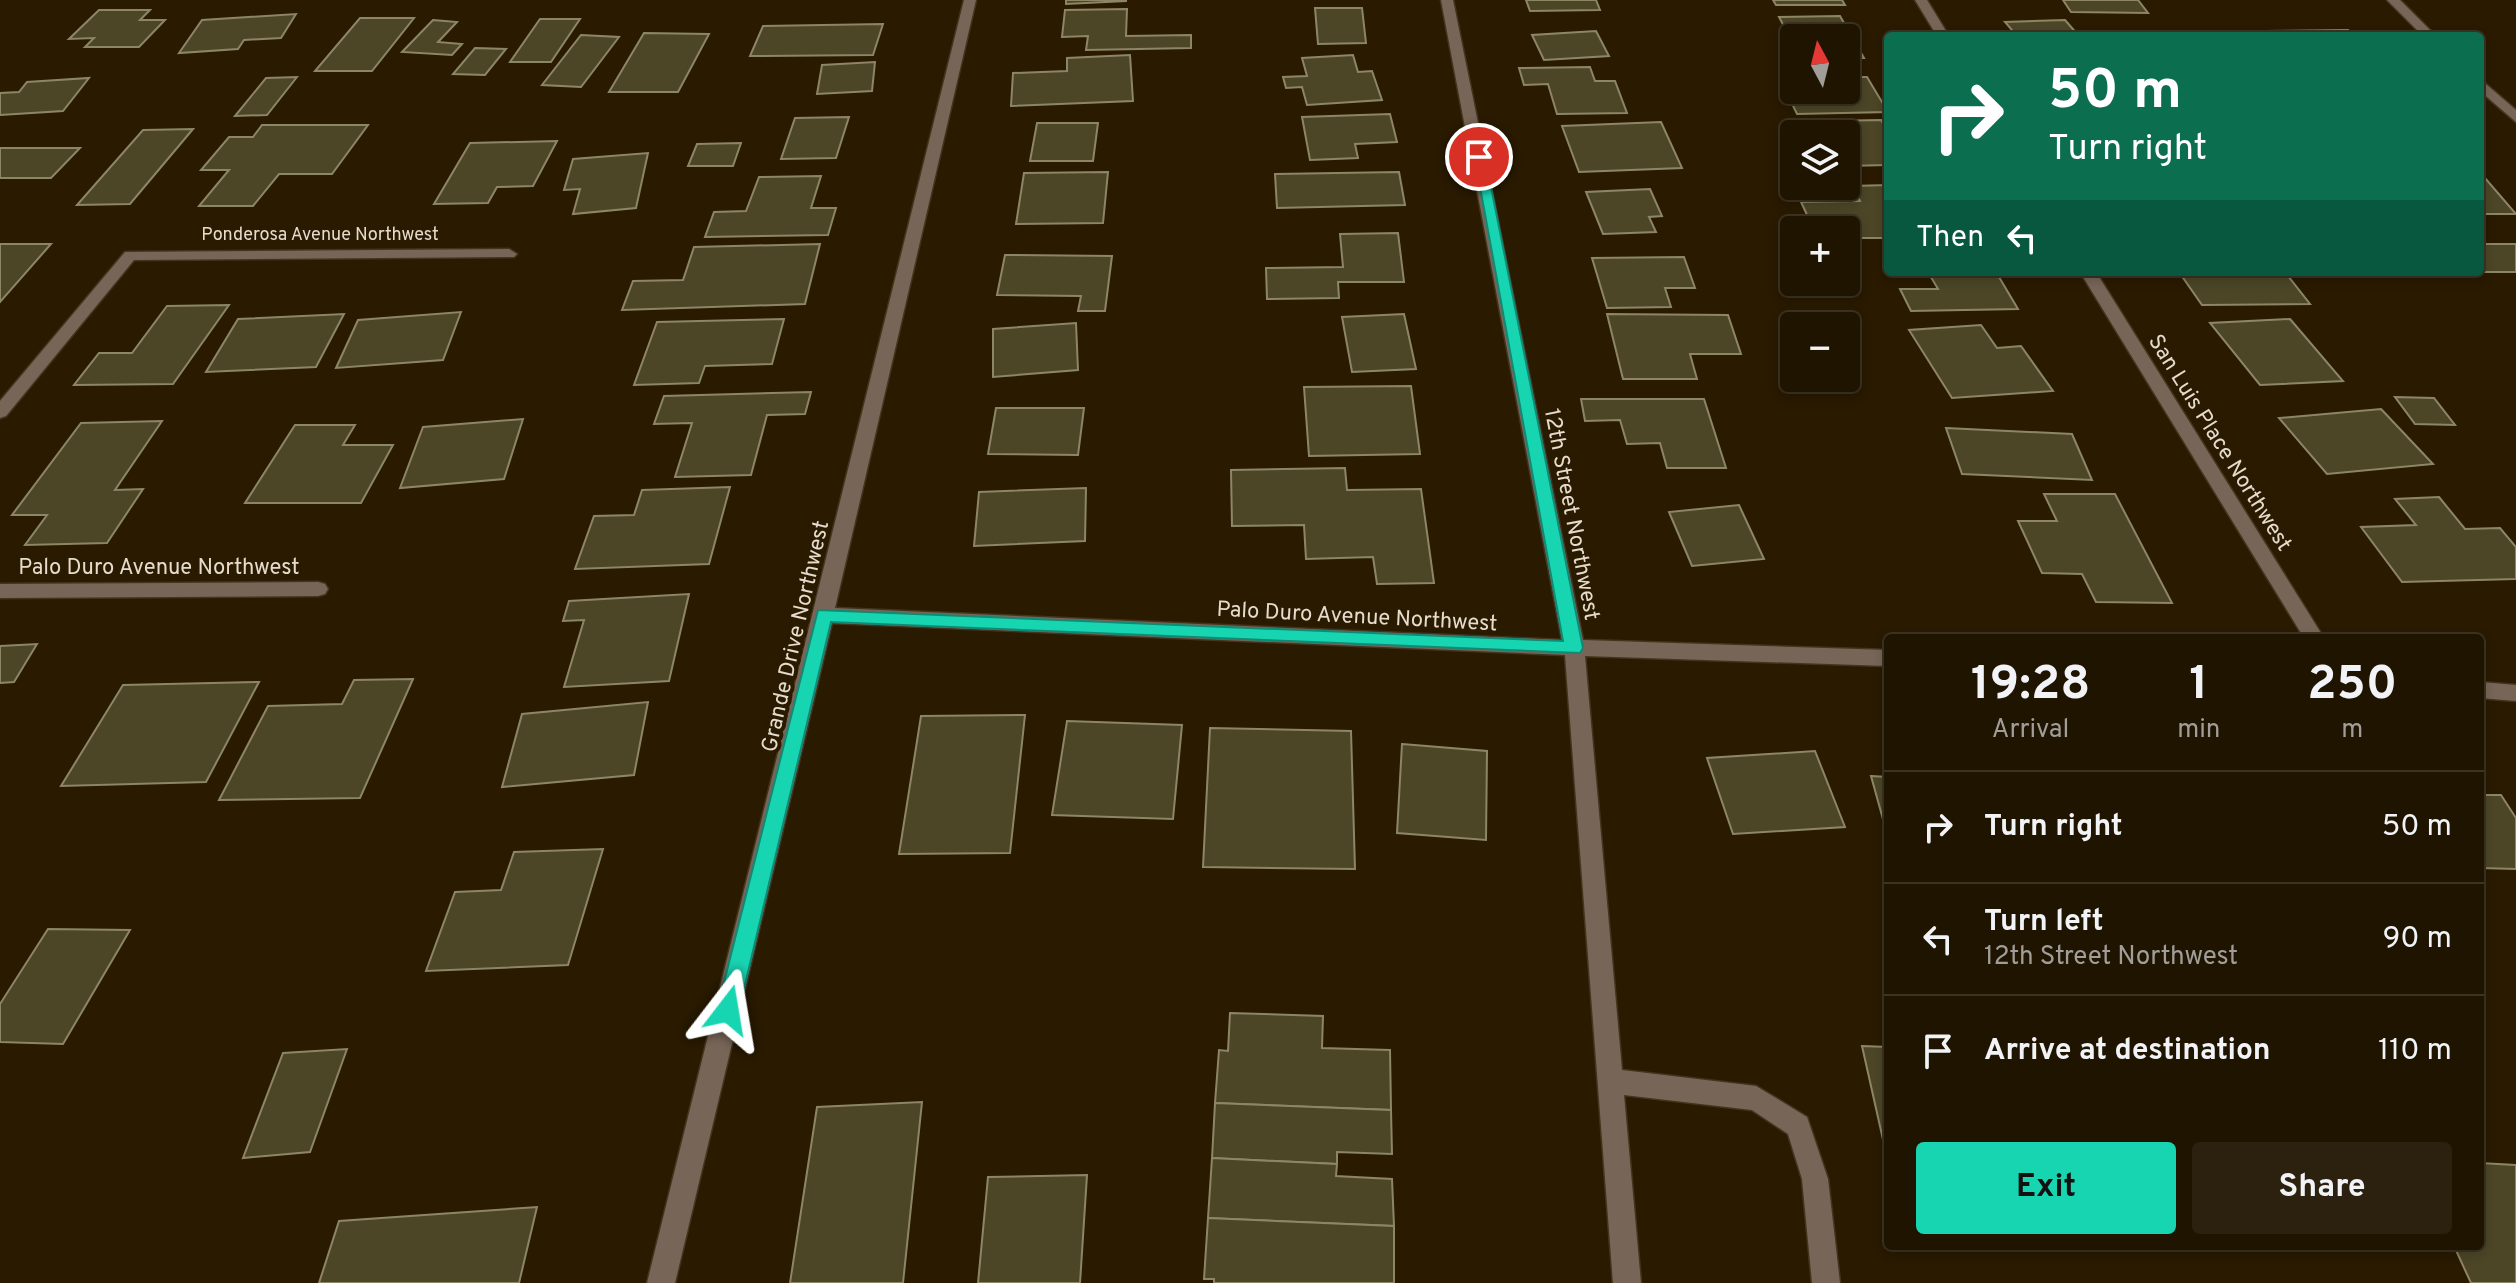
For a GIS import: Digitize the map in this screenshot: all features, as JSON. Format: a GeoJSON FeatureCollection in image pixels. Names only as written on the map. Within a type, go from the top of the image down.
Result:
{"type":"FeatureCollection","features":[{"type":"Feature","properties":{"kind":"street","name":"Grande Drive Northwest"},"geometry":{"type":"LineString","coordinates":[[661,1283],[970,0]]}},
{"type":"Feature","properties":{"kind":"street","name":"12th Street Northwest"},"geometry":{"type":"LineString","coordinates":[[1447,0],[1574,648],[1627,1283]]}},
{"type":"Feature","properties":{"kind":"street"},"geometry":{"type":"LineString","coordinates":[[1921,0],[1941,32]]}},
{"type":"Feature","properties":{"kind":"street"},"geometry":{"type":"LineString","coordinates":[[2393,0],[2426,32]]}},
{"type":"Feature","properties":{"kind":"street"},"geometry":{"type":"LineString","coordinates":[[2484,87],[2516,118]]}},
{"type":"Feature","properties":{"kind":"street","name":"Ponderosa Avenue Northwest"},"geometry":{"type":"LineString","coordinates":[[0,412],[130,255],[509,254]]}},
{"type":"Feature","properties":{"kind":"street","name":"San Luis Place Northwest"},"geometry":{"type":"LineString","coordinates":[[2090,276],[2312,634]]}},
{"type":"Feature","properties":{"kind":"street","name":"Palo Duro Avenue Northwest"},"geometry":{"type":"LineString","coordinates":[[0,591],[318,589]]}},
{"type":"Feature","properties":{"kind":"street","name":"Palo Duro Avenue Northwest"},"geometry":{"type":"LineString","coordinates":[[824,615],[1574,648],[1884,658]]}},
{"type":"Feature","properties":{"kind":"street"},"geometry":{"type":"LineString","coordinates":[[2484,690],[2516,693]]}},
{"type":"Feature","properties":{"kind":"street"},"geometry":{"type":"LineString","coordinates":[[1610,1081],[1756,1098],[1798,1126],[1815,1179],[1826,1283]]}},
{"type":"Feature","properties":{"kind":"building"},"geometry":{"type":"Polygon","coordinates":[[[1066,0],[1126,0],[1126,1],[1066,4],[1066,0]]]}},
{"type":"Feature","properties":{"kind":"building"},"geometry":{"type":"Polygon","coordinates":[[[1526,0],[1596,0],[1600,10],[1530,11],[1526,0]]]}},
{"type":"Feature","properties":{"kind":"building"},"geometry":{"type":"Polygon","coordinates":[[[1773,0],[1842,0],[1845,5],[1776,5],[1773,0]]]}},
{"type":"Feature","properties":{"kind":"building"},"geometry":{"type":"Polygon","coordinates":[[[2063,0],[2138,0],[2148,13],[2071,12],[2063,0]]]}},
{"type":"Feature","properties":{"kind":"building"},"geometry":{"type":"Polygon","coordinates":[[[1315,8],[1362,8],[1366,43],[1318,44],[1315,8]]]}},
{"type":"Feature","properties":{"kind":"building"},"geometry":{"type":"Polygon","coordinates":[[[1127,9],[1126,36],[1191,35],[1191,48],[1086,50],[1088,36],[1062,37],[1065,10],[1127,9]]]}},
{"type":"Feature","properties":{"kind":"building"},"geometry":{"type":"Polygon","coordinates":[[[99,10],[150,10],[140,20],[165,20],[139,47],[85,47],[94,38],[69,39],[99,10]]]}},
{"type":"Feature","properties":{"kind":"building"},"geometry":{"type":"Polygon","coordinates":[[[296,14],[281,38],[244,40],[238,49],[179,53],[202,20],[296,14]]]}},
{"type":"Feature","properties":{"kind":"building"},"geometry":{"type":"Polygon","coordinates":[[[1840,16],[1845,24],[1783,24],[1779,17],[1840,16]]]}},
{"type":"Feature","properties":{"kind":"building"},"geometry":{"type":"Polygon","coordinates":[[[360,18],[414,18],[372,71],[315,71],[360,18]]]}},
{"type":"Feature","properties":{"kind":"building"},"geometry":{"type":"Polygon","coordinates":[[[540,19],[580,19],[551,62],[510,62],[540,19]]]}},
{"type":"Feature","properties":{"kind":"building"},"geometry":{"type":"Polygon","coordinates":[[[433,20],[457,22],[438,42],[462,44],[452,55],[402,52],[433,20]]]}},
{"type":"Feature","properties":{"kind":"building"},"geometry":{"type":"Polygon","coordinates":[[[2065,20],[2076,32],[2014,32],[2005,22],[2065,20]]]}},
{"type":"Feature","properties":{"kind":"building"},"geometry":{"type":"Polygon","coordinates":[[[883,24],[873,55],[750,56],[763,26],[883,24]]]}},
{"type":"Feature","properties":{"kind":"building"},"geometry":{"type":"Polygon","coordinates":[[[2348,30],[2350,32],[2268,32],[2348,30]]]}},
{"type":"Feature","properties":{"kind":"building"},"geometry":{"type":"Polygon","coordinates":[[[1596,31],[1609,56],[1544,60],[1532,35],[1596,31]]]}},
{"type":"Feature","properties":{"kind":"building"},"geometry":{"type":"Polygon","coordinates":[[[644,33],[709,34],[678,92],[609,92],[644,33]]]}},
{"type":"Feature","properties":{"kind":"building"},"geometry":{"type":"Polygon","coordinates":[[[581,35],[619,37],[581,87],[542,85],[581,35]]]}},
{"type":"Feature","properties":{"kind":"building"},"geometry":{"type":"Polygon","coordinates":[[[475,48],[506,49],[485,75],[453,74],[475,48]]]}},
{"type":"Feature","properties":{"kind":"building"},"geometry":{"type":"Polygon","coordinates":[[[1130,55],[1133,101],[1011,106],[1013,73],[1067,71],[1067,58],[1130,55]]]}},
{"type":"Feature","properties":{"kind":"building"},"geometry":{"type":"Polygon","coordinates":[[[1353,55],[1358,72],[1372,71],[1382,100],[1307,105],[1302,87],[1286,88],[1283,77],[1307,76],[1302,58],[1353,55]]]}},
{"type":"Feature","properties":{"kind":"building"},"geometry":{"type":"Polygon","coordinates":[[[875,62],[872,91],[817,94],[822,65],[875,62]]]}},
{"type":"Feature","properties":{"kind":"building"},"geometry":{"type":"Polygon","coordinates":[[[1590,67],[1595,81],[1615,81],[1627,113],[1557,114],[1548,84],[1524,85],[1519,68],[1590,67]]]}},
{"type":"Feature","properties":{"kind":"building"},"geometry":{"type":"Polygon","coordinates":[[[297,77],[267,115],[235,116],[266,78],[297,77]]]}},
{"type":"Feature","properties":{"kind":"building"},"geometry":{"type":"Polygon","coordinates":[[[1860,77],[1867,77],[1884,105],[1884,112],[1797,114],[1792,104],[1860,104],[1860,77]]]}},
{"type":"Feature","properties":{"kind":"building"},"geometry":{"type":"Polygon","coordinates":[[[89,78],[63,111],[0,115],[0,93],[19,92],[27,82],[89,78]]]}},
{"type":"Feature","properties":{"kind":"building"},"geometry":{"type":"Polygon","coordinates":[[[1390,114],[1397,142],[1355,144],[1358,158],[1310,160],[1302,117],[1390,114]]]}},
{"type":"Feature","properties":{"kind":"building"},"geometry":{"type":"Polygon","coordinates":[[[849,117],[836,158],[781,159],[795,118],[849,117]]]}},
{"type":"Feature","properties":{"kind":"building"},"geometry":{"type":"Polygon","coordinates":[[[1860,120],[1881,120],[1884,125],[1884,165],[1860,166],[1860,120]]]}},
{"type":"Feature","properties":{"kind":"building"},"geometry":{"type":"Polygon","coordinates":[[[1661,122],[1682,168],[1579,172],[1562,126],[1661,122]]]}},
{"type":"Feature","properties":{"kind":"building"},"geometry":{"type":"Polygon","coordinates":[[[1037,123],[1098,123],[1093,161],[1030,161],[1037,123]]]}},
{"type":"Feature","properties":{"kind":"building"},"geometry":{"type":"Polygon","coordinates":[[[262,125],[368,125],[332,174],[279,174],[253,206],[199,206],[229,170],[201,170],[229,137],[253,137],[262,125]]]}},
{"type":"Feature","properties":{"kind":"building"},"geometry":{"type":"Polygon","coordinates":[[[193,129],[130,204],[77,205],[143,130],[193,129]]]}},
{"type":"Feature","properties":{"kind":"building"},"geometry":{"type":"Polygon","coordinates":[[[557,141],[533,186],[497,187],[488,203],[434,204],[470,143],[557,141]]]}},
{"type":"Feature","properties":{"kind":"building"},"geometry":{"type":"Polygon","coordinates":[[[741,143],[733,166],[688,166],[697,144],[741,143]]]}},
{"type":"Feature","properties":{"kind":"building"},"geometry":{"type":"Polygon","coordinates":[[[0,148],[80,148],[51,178],[0,178],[0,148]]]}},
{"type":"Feature","properties":{"kind":"building"},"geometry":{"type":"Polygon","coordinates":[[[648,153],[636,208],[573,214],[580,189],[564,190],[573,159],[648,153]]]}},
{"type":"Feature","properties":{"kind":"building"},"geometry":{"type":"Polygon","coordinates":[[[1108,172],[1103,223],[1016,224],[1024,173],[1108,172]]]}},
{"type":"Feature","properties":{"kind":"building"},"geometry":{"type":"Polygon","coordinates":[[[1399,172],[1405,205],[1277,208],[1275,174],[1399,172]]]}},
{"type":"Feature","properties":{"kind":"building"},"geometry":{"type":"Polygon","coordinates":[[[821,176],[811,208],[836,208],[828,235],[705,237],[714,212],[746,211],[759,177],[821,176]]]}},
{"type":"Feature","properties":{"kind":"building"},"geometry":{"type":"Polygon","coordinates":[[[2484,178],[2485,178],[2516,214],[2484,214],[2484,178]]]}},
{"type":"Feature","properties":{"kind":"building"},"geometry":{"type":"Polygon","coordinates":[[[1884,185],[1884,238],[1860,238],[1860,216],[1808,216],[1801,202],[1860,201],[1860,186],[1884,185]]]}},
{"type":"Feature","properties":{"kind":"building"},"geometry":{"type":"Polygon","coordinates":[[[1650,189],[1662,216],[1649,217],[1656,232],[1603,234],[1586,192],[1650,189]]]}},
{"type":"Feature","properties":{"kind":"building"},"geometry":{"type":"Polygon","coordinates":[[[1398,233],[1404,282],[1338,282],[1339,298],[1267,299],[1266,268],[1343,267],[1340,234],[1398,233]]]}},
{"type":"Feature","properties":{"kind":"building"},"geometry":{"type":"Polygon","coordinates":[[[0,244],[51,244],[0,302],[0,244]]]}},
{"type":"Feature","properties":{"kind":"building"},"geometry":{"type":"Polygon","coordinates":[[[820,244],[805,304],[622,310],[633,281],[683,280],[694,247],[820,244]]]}},
{"type":"Feature","properties":{"kind":"building"},"geometry":{"type":"Polygon","coordinates":[[[2484,244],[2516,244],[2516,272],[2484,272],[2484,244]]]}},
{"type":"Feature","properties":{"kind":"building"},"geometry":{"type":"Polygon","coordinates":[[[1005,255],[1112,256],[1105,311],[1078,311],[1081,296],[997,295],[1005,255]]]}},
{"type":"Feature","properties":{"kind":"building"},"geometry":{"type":"Polygon","coordinates":[[[1684,257],[1695,288],[1665,288],[1671,307],[1607,308],[1592,258],[1684,257]]]}},
{"type":"Feature","properties":{"kind":"building"},"geometry":{"type":"Polygon","coordinates":[[[1930,276],[1998,276],[2018,309],[1911,311],[1900,289],[1938,289],[1930,276]]]}},
{"type":"Feature","properties":{"kind":"building"},"geometry":{"type":"Polygon","coordinates":[[[2182,276],[2288,276],[2310,304],[2202,305],[2182,276]]]}},
{"type":"Feature","properties":{"kind":"building"},"geometry":{"type":"Polygon","coordinates":[[[229,305],[173,384],[74,385],[99,353],[132,353],[167,306],[229,305]]]}},
{"type":"Feature","properties":{"kind":"building"},"geometry":{"type":"Polygon","coordinates":[[[461,312],[443,360],[336,368],[358,320],[461,312]]]}},
{"type":"Feature","properties":{"kind":"building"},"geometry":{"type":"Polygon","coordinates":[[[344,314],[316,367],[206,372],[238,319],[344,314]]]}},
{"type":"Feature","properties":{"kind":"building"},"geometry":{"type":"Polygon","coordinates":[[[1404,314],[1416,369],[1352,372],[1342,317],[1404,314]]]}},
{"type":"Feature","properties":{"kind":"building"},"geometry":{"type":"Polygon","coordinates":[[[1607,314],[1728,315],[1741,354],[1690,354],[1697,379],[1623,379],[1607,314]]]}},
{"type":"Feature","properties":{"kind":"building"},"geometry":{"type":"Polygon","coordinates":[[[784,319],[772,364],[705,366],[699,383],[634,385],[657,322],[784,319]]]}},
{"type":"Feature","properties":{"kind":"building"},"geometry":{"type":"Polygon","coordinates":[[[2290,319],[2343,381],[2260,385],[2210,323],[2290,319]]]}},
{"type":"Feature","properties":{"kind":"building"},"geometry":{"type":"Polygon","coordinates":[[[1076,323],[1078,370],[993,377],[993,329],[1076,323]]]}},
{"type":"Feature","properties":{"kind":"building"},"geometry":{"type":"Polygon","coordinates":[[[1981,325],[1997,348],[2021,346],[2053,391],[1952,398],[1909,330],[1981,325]]]}},
{"type":"Feature","properties":{"kind":"building"},"geometry":{"type":"Polygon","coordinates":[[[1411,386],[1420,454],[1309,456],[1304,387],[1411,386]]]}},
{"type":"Feature","properties":{"kind":"building"},"geometry":{"type":"Polygon","coordinates":[[[811,392],[805,414],[767,415],[751,475],[675,477],[692,423],[654,424],[664,396],[811,392]]]}},
{"type":"Feature","properties":{"kind":"building"},"geometry":{"type":"Polygon","coordinates":[[[2395,397],[2434,398],[2455,425],[2415,424],[2395,397]]]}},
{"type":"Feature","properties":{"kind":"building"},"geometry":{"type":"Polygon","coordinates":[[[1581,399],[1704,399],[1726,468],[1667,468],[1660,443],[1627,444],[1620,420],[1585,421],[1581,399]]]}},
{"type":"Feature","properties":{"kind":"building"},"geometry":{"type":"Polygon","coordinates":[[[996,408],[1084,408],[1078,455],[988,454],[996,408]]]}},
{"type":"Feature","properties":{"kind":"building"},"geometry":{"type":"Polygon","coordinates":[[[2381,409],[2433,464],[2327,474],[2279,418],[2381,409]]]}},
{"type":"Feature","properties":{"kind":"building"},"geometry":{"type":"Polygon","coordinates":[[[523,419],[504,479],[400,488],[423,427],[523,419]]]}},
{"type":"Feature","properties":{"kind":"building"},"geometry":{"type":"Polygon","coordinates":[[[162,421],[115,490],[143,489],[107,543],[25,545],[47,515],[12,515],[81,423],[162,421]]]}},
{"type":"Feature","properties":{"kind":"building"},"geometry":{"type":"Polygon","coordinates":[[[295,425],[355,425],[343,445],[393,445],[361,503],[245,503],[295,425]]]}},
{"type":"Feature","properties":{"kind":"building"},"geometry":{"type":"Polygon","coordinates":[[[1946,428],[2072,434],[2092,480],[1962,474],[1946,428]]]}},
{"type":"Feature","properties":{"kind":"building"},"geometry":{"type":"Polygon","coordinates":[[[1345,468],[1347,490],[1421,489],[1434,583],[1377,584],[1373,557],[1306,559],[1304,525],[1232,526],[1231,470],[1345,468]]]}},
{"type":"Feature","properties":{"kind":"building"},"geometry":{"type":"Polygon","coordinates":[[[730,487],[709,564],[575,569],[594,516],[634,515],[642,490],[730,487]]]}},
{"type":"Feature","properties":{"kind":"building"},"geometry":{"type":"Polygon","coordinates":[[[1086,488],[1085,541],[974,546],[979,492],[1086,488]]]}},
{"type":"Feature","properties":{"kind":"building"},"geometry":{"type":"Polygon","coordinates":[[[2044,494],[2115,494],[2172,603],[2096,602],[2082,574],[2042,573],[2018,521],[2057,521],[2044,494]]]}},
{"type":"Feature","properties":{"kind":"building"},"geometry":{"type":"Polygon","coordinates":[[[2439,497],[2465,529],[2500,528],[2516,547],[2516,579],[2402,582],[2361,527],[2416,525],[2395,499],[2439,497]]]}},
{"type":"Feature","properties":{"kind":"building"},"geometry":{"type":"Polygon","coordinates":[[[1739,505],[1764,559],[1692,566],[1669,512],[1739,505]]]}},
{"type":"Feature","properties":{"kind":"building"},"geometry":{"type":"Polygon","coordinates":[[[689,594],[669,681],[564,687],[584,620],[563,621],[569,601],[689,594]]]}},
{"type":"Feature","properties":{"kind":"building"},"geometry":{"type":"Polygon","coordinates":[[[37,644],[14,682],[0,683],[0,646],[37,644]]]}},
{"type":"Feature","properties":{"kind":"building"},"geometry":{"type":"Polygon","coordinates":[[[413,679],[360,798],[219,800],[268,706],[342,704],[354,680],[413,679]]]}},
{"type":"Feature","properties":{"kind":"building"},"geometry":{"type":"Polygon","coordinates":[[[259,682],[206,782],[61,786],[123,685],[259,682]]]}},
{"type":"Feature","properties":{"kind":"building"},"geometry":{"type":"Polygon","coordinates":[[[648,702],[634,775],[502,787],[522,714],[648,702]]]}},
{"type":"Feature","properties":{"kind":"building"},"geometry":{"type":"Polygon","coordinates":[[[1025,715],[1010,853],[899,854],[921,716],[1025,715]]]}},
{"type":"Feature","properties":{"kind":"building"},"geometry":{"type":"Polygon","coordinates":[[[1067,721],[1182,725],[1173,819],[1052,815],[1067,721]]]}},
{"type":"Feature","properties":{"kind":"building"},"geometry":{"type":"Polygon","coordinates":[[[1210,728],[1351,731],[1355,869],[1203,867],[1210,728]]]}},
{"type":"Feature","properties":{"kind":"building"},"geometry":{"type":"Polygon","coordinates":[[[1402,744],[1487,751],[1486,840],[1397,833],[1402,744]]]}},
{"type":"Feature","properties":{"kind":"building"},"geometry":{"type":"Polygon","coordinates":[[[1815,751],[1845,827],[1733,834],[1707,758],[1815,751]]]}},
{"type":"Feature","properties":{"kind":"building"},"geometry":{"type":"Polygon","coordinates":[[[1871,776],[1884,777],[1884,823],[1871,776]]]}},
{"type":"Feature","properties":{"kind":"building"},"geometry":{"type":"Polygon","coordinates":[[[2484,795],[2501,795],[2516,818],[2516,869],[2484,868],[2484,795]]]}},
{"type":"Feature","properties":{"kind":"building"},"geometry":{"type":"Polygon","coordinates":[[[603,849],[568,965],[426,971],[455,892],[501,890],[514,852],[603,849]]]}},
{"type":"Feature","properties":{"kind":"building"},"geometry":{"type":"Polygon","coordinates":[[[48,929],[130,930],[63,1044],[0,1042],[0,1004],[48,929]]]}},
{"type":"Feature","properties":{"kind":"building"},"geometry":{"type":"Polygon","coordinates":[[[1230,1013],[1323,1016],[1322,1048],[1390,1050],[1391,1110],[1215,1103],[1219,1050],[1228,1051],[1230,1013]]]}},
{"type":"Feature","properties":{"kind":"building"},"geometry":{"type":"Polygon","coordinates":[[[1862,1046],[1884,1047],[1884,1144],[1862,1046]]]}},
{"type":"Feature","properties":{"kind":"building"},"geometry":{"type":"Polygon","coordinates":[[[347,1049],[310,1152],[243,1158],[283,1053],[347,1049]]]}},
{"type":"Feature","properties":{"kind":"building"},"geometry":{"type":"Polygon","coordinates":[[[922,1102],[903,1283],[790,1283],[817,1107],[922,1102]]]}},
{"type":"Feature","properties":{"kind":"building"},"geometry":{"type":"Polygon","coordinates":[[[1215,1103],[1391,1110],[1392,1154],[1337,1152],[1337,1164],[1212,1158],[1215,1103]]]}},
{"type":"Feature","properties":{"kind":"building"},"geometry":{"type":"Polygon","coordinates":[[[1212,1158],[1337,1164],[1336,1176],[1392,1179],[1394,1226],[1208,1218],[1212,1158]]]}},
{"type":"Feature","properties":{"kind":"building"},"geometry":{"type":"Polygon","coordinates":[[[2484,1163],[2516,1165],[2516,1283],[2471,1283],[2456,1250],[2484,1250],[2484,1163]]]}},
{"type":"Feature","properties":{"kind":"building"},"geometry":{"type":"Polygon","coordinates":[[[1087,1175],[1080,1283],[978,1283],[988,1177],[1087,1175]]]}},
{"type":"Feature","properties":{"kind":"building"},"geometry":{"type":"Polygon","coordinates":[[[537,1207],[519,1283],[319,1283],[339,1221],[537,1207]]]}},
{"type":"Feature","properties":{"kind":"building"},"geometry":{"type":"Polygon","coordinates":[[[1208,1218],[1394,1226],[1394,1283],[1214,1283],[1214,1279],[1204,1279],[1208,1218]]]}},
{"type":"Feature","properties":{"kind":"route"},"geometry":{"type":"LineString","coordinates":[[728,1010],[824,615],[1574,648],[1479,157]]}}]}
